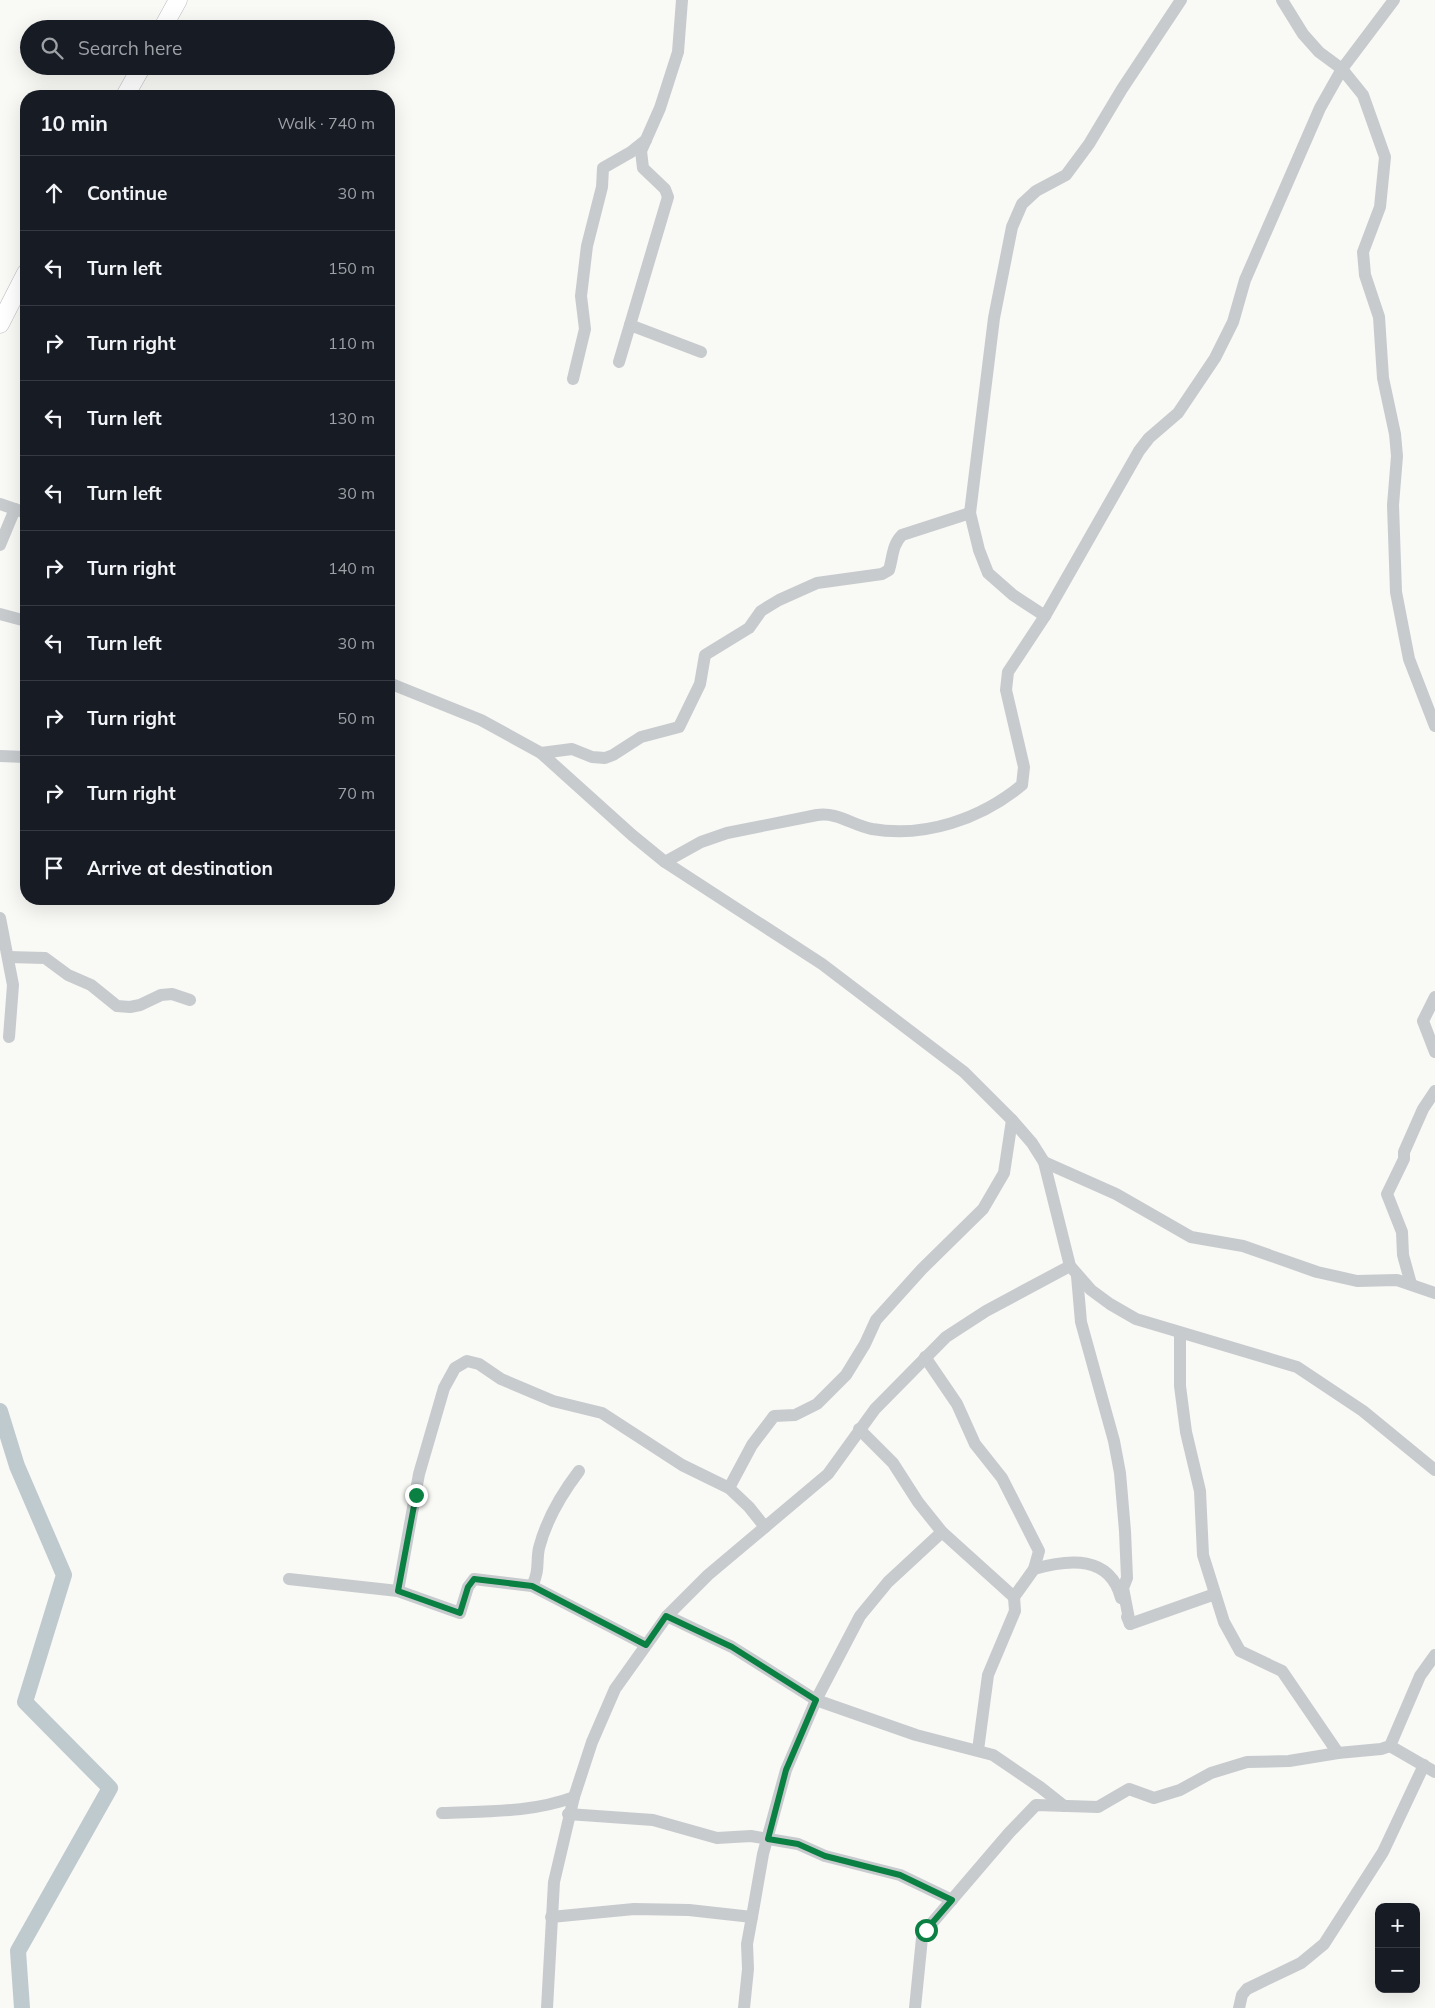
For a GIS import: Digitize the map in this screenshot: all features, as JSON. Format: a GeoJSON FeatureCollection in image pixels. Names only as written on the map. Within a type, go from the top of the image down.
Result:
{"type":"FeatureCollection","features":[{"type":"Feature","properties":{"kind":"highway"},"geometry":{"type":"LineString","coordinates":[[167,20],[178,0]]}},
{"type":"Feature","properties":{"kind":"highway"},"geometry":{"type":"LineString","coordinates":[[128,90],[137,75]]}},
{"type":"Feature","properties":{"kind":"highway"},"geometry":{"type":"LineString","coordinates":[[0,324],[20,286]]}},
{"type":"Feature","properties":{"kind":"street"},"geometry":{"type":"LineString","coordinates":[[619,362],[668,197],[664,189],[648,174],[641,163],[641,151],[660,108],[678,52],[682,0]]}},
{"type":"Feature","properties":{"kind":"street"},"geometry":{"type":"LineString","coordinates":[[1045,616],[1013,595],[988,573],[979,550],[970,513],[994,318],[1012,226],[1022,204],[1036,191],[1066,174],[1089,144],[1122,89],[1181,0]]}},
{"type":"Feature","properties":{"kind":"street"},"geometry":{"type":"LineString","coordinates":[[1282,0],[1303,34],[1319,52],[1342,69],[1363,94],[1386,157],[1380,207],[1363,252],[1364,275],[1379,317],[1384,378],[1395,434],[1397,456],[1393,505],[1396,592],[1409,659],[1435,726]]}},
{"type":"Feature","properties":{"kind":"street"},"geometry":{"type":"LineString","coordinates":[[665,862],[700,842],[727,833],[830,813],[872,829],[912,830],[939,828],[966,818],[1015,791],[1022,785],[1025,774],[1006,685],[1008,672],[1045,616],[1139,451],[1149,438],[1178,413],[1215,358],[1234,322],[1245,280],[1320,108],[1342,69],[1394,0]]}},
{"type":"Feature","properties":{"kind":"street"},"geometry":{"type":"LineString","coordinates":[[573,378],[585,329],[580,296],[587,246],[602,187],[603,168],[631,152],[646,140]]}},
{"type":"Feature","properties":{"kind":"street"},"geometry":{"type":"LineString","coordinates":[[630,325],[701,352]]}},
{"type":"Feature","properties":{"kind":"street"},"geometry":{"type":"LineString","coordinates":[[0,504],[20,511]]}},
{"type":"Feature","properties":{"kind":"street"},"geometry":{"type":"LineString","coordinates":[[0,545],[20,513]]}},
{"type":"Feature","properties":{"kind":"street"},"geometry":{"type":"LineString","coordinates":[[541,753],[572,749],[592,757],[605,758],[613,755],[641,736],[679,727],[700,684],[705,656],[749,628],[767,607],[817,583],[882,574],[889,570],[893,550],[902,535],[970,513]]}},
{"type":"Feature","properties":{"kind":"street"},"geometry":{"type":"LineString","coordinates":[[0,614],[20,619]]}},
{"type":"Feature","properties":{"kind":"street"},"geometry":{"type":"LineString","coordinates":[[395,685],[482,720],[541,753],[665,862],[822,964],[964,1072],[1032,1143],[1044,1162],[1074,1271],[1081,1322],[1114,1441],[1120,1473],[1126,1531],[1126,1578],[1123,1588],[1130,1624]]}},
{"type":"Feature","properties":{"kind":"street"},"geometry":{"type":"LineString","coordinates":[[0,756],[20,757]]}},
{"type":"Feature","properties":{"kind":"street"},"geometry":{"type":"LineString","coordinates":[[1,924],[13,985],[9,1037]]}},
{"type":"Feature","properties":{"kind":"street"},"geometry":{"type":"LineString","coordinates":[[8,957],[45,958],[68,975],[91,985],[117,1006],[135,1006],[162,995],[172,994],[190,1000]]}},
{"type":"Feature","properties":{"kind":"street"},"geometry":{"type":"LineString","coordinates":[[1435,997],[1423,1021],[1435,1052]]}},
{"type":"Feature","properties":{"kind":"street"},"geometry":{"type":"LineString","coordinates":[[1411,1284],[1404,1255],[1402,1232],[1388,1194],[1423,1109],[1435,1091]]}},
{"type":"Feature","properties":{"kind":"street"},"geometry":{"type":"LineString","coordinates":[[729,1488],[752,1445],[774,1416],[795,1415],[817,1404],[851,1368],[876,1320],[922,1269],[983,1210],[1004,1173],[1012,1120]]}},
{"type":"Feature","properties":{"kind":"street"},"geometry":{"type":"LineString","coordinates":[[1044,1162],[1116,1194],[1191,1237],[1243,1246],[1316,1272],[1357,1281],[1397,1280],[1435,1293]]}},
{"type":"Feature","properties":{"kind":"street"},"geometry":{"type":"LineString","coordinates":[[1074,1271],[1091,1290],[1123,1313],[1180,1334],[1296,1367],[1363,1411],[1435,1470]]}},
{"type":"Feature","properties":{"kind":"street"},"geometry":{"type":"LineString","coordinates":[[547,2008],[554,1882],[568,1814],[592,1742],[616,1689],[666,1616],[708,1575],[828,1474],[859,1429],[925,1357],[946,1337],[986,1311],[1074,1271]]}},
{"type":"Feature","properties":{"kind":"street"},"geometry":{"type":"LineString","coordinates":[[1180,1334],[1180,1386],[1186,1432],[1200,1491],[1203,1555],[1224,1622],[1240,1651],[1282,1671],[1338,1753]]}},
{"type":"Feature","properties":{"kind":"street"},"geometry":{"type":"LineString","coordinates":[[925,1357],[957,1404],[975,1444],[998,1472],[1039,1551],[1034,1569],[1014,1597],[1015,1611],[988,1675],[978,1750]]}},
{"type":"Feature","properties":{"kind":"street"},"geometry":{"type":"LineString","coordinates":[[398,1591],[418,1474],[444,1388],[455,1368],[467,1361],[480,1364],[501,1379],[553,1401],[602,1413],[682,1465],[729,1488],[749,1507],[765,1527]]}},
{"type":"Feature","properties":{"kind":"street"},"geometry":{"type":"LineString","coordinates":[[859,1429],[893,1464],[918,1502],[942,1532],[1014,1597]]}},
{"type":"Feature","properties":{"kind":"street"},"geometry":{"type":"LineString","coordinates":[[532,1586],[538,1567],[540,1545],[565,1490],[579,1471]]}},
{"type":"Feature","properties":{"kind":"street"},"geometry":{"type":"LineString","coordinates":[[744,2008],[748,1969],[747,1944],[768,1839],[786,1770],[816,1700],[860,1616],[888,1582],[942,1532]]}},
{"type":"Feature","properties":{"kind":"street"},"geometry":{"type":"LineString","coordinates":[[1034,1569],[1057,1562],[1074,1562],[1104,1569],[1116,1581],[1130,1624]]}},
{"type":"Feature","properties":{"kind":"street"},"geometry":{"type":"LineString","coordinates":[[289,1579],[398,1591],[460,1613],[468,1587],[474,1579],[532,1586],[646,1645]]}},
{"type":"Feature","properties":{"kind":"street"},"geometry":{"type":"LineString","coordinates":[[1130,1624],[1215,1594]]}},
{"type":"Feature","properties":{"kind":"street"},"geometry":{"type":"LineString","coordinates":[[666,1616],[732,1647],[816,1700],[916,1735],[992,1755],[1040,1786],[1064,1806]]}},
{"type":"Feature","properties":{"kind":"street"},"geometry":{"type":"LineString","coordinates":[[1390,1746],[1420,1676],[1435,1655]]}},
{"type":"Feature","properties":{"kind":"street"},"geometry":{"type":"LineString","coordinates":[[915,2008],[922,1938],[932,1922],[1031,1809],[1042,1804],[1098,1807],[1129,1789],[1154,1798],[1180,1790],[1211,1773],[1248,1762],[1289,1761],[1338,1753],[1381,1749],[1390,1746],[1430,1769],[1383,1852],[1324,1944],[1301,1963],[1247,1989],[1242,1995],[1239,2008]]}},
{"type":"Feature","properties":{"kind":"street"},"geometry":{"type":"LineString","coordinates":[[442,1813],[522,1810],[552,1805],[574,1797]]}},
{"type":"Feature","properties":{"kind":"street"},"geometry":{"type":"LineString","coordinates":[[568,1814],[653,1820],[717,1838],[751,1836],[798,1844],[825,1856],[900,1875],[952,1900]]}},
{"type":"Feature","properties":{"kind":"street"},"geometry":{"type":"LineString","coordinates":[[551,1917],[634,1909],[689,1910],[752,1917]]}},
{"type":"Feature","properties":{"kind":"waterway"},"geometry":{"type":"LineString","coordinates":[[0,1411],[17,1466],[64,1575],[25,1702],[110,1788],[18,1951],[22,2008]]}},
{"type":"Feature","properties":{"kind":"route"},"geometry":{"type":"LineString","coordinates":[[416,1495],[412,1506],[398,1591],[460,1613],[468,1587],[474,1579],[480,1578],[532,1586],[646,1645],[666,1616],[693,1627],[732,1647],[816,1700],[786,1770],[768,1839],[798,1844],[825,1856],[900,1875],[952,1900],[942,1909],[926,1930]]}}]}
